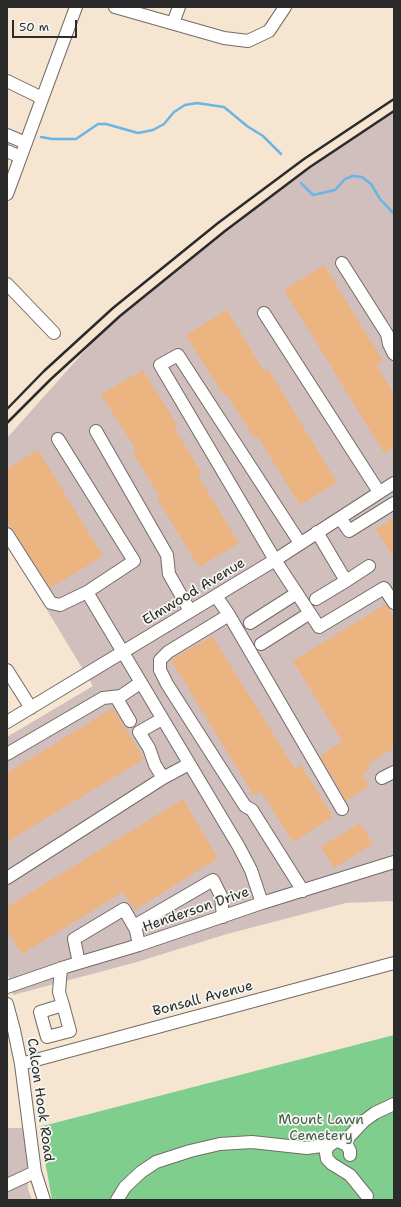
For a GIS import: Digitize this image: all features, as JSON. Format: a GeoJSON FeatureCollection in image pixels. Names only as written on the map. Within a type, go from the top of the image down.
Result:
{"type":"FeatureCollection","features":[{"type":"Feature","properties":{"kind":"street"},"geometry":{"type":"LineString","coordinates":[[7,194],[76,7]]}},
{"type":"Feature","properties":{"kind":"street"},"geometry":{"type":"LineString","coordinates":[[115,7],[224,38],[248,42],[269,31],[285,7]]}},
{"type":"Feature","properties":{"kind":"street"},"geometry":{"type":"LineString","coordinates":[[173,23],[179,7]]}},
{"type":"Feature","properties":{"kind":"street"},"geometry":{"type":"LineString","coordinates":[[7,81],[42,98]]}},
{"type":"Feature","properties":{"kind":"street"},"geometry":{"type":"LineString","coordinates":[[7,135],[26,143]]}},
{"type":"Feature","properties":{"kind":"street"},"geometry":{"type":"LineString","coordinates":[[7,151],[20,158]]}},
{"type":"Feature","properties":{"kind":"street"},"geometry":{"type":"LineString","coordinates":[[342,263],[387,334],[389,344],[394,354]]}},
{"type":"Feature","properties":{"kind":"street"},"geometry":{"type":"LineString","coordinates":[[7,284],[54,333]]}},
{"type":"Feature","properties":{"kind":"street"},"geometry":{"type":"LineString","coordinates":[[264,313],[379,492]]}},
{"type":"Feature","properties":{"kind":"street"},"geometry":{"type":"LineString","coordinates":[[300,543],[178,355],[160,365],[275,560],[319,626],[384,588],[394,603]]}},
{"type":"Feature","properties":{"kind":"street"},"geometry":{"type":"LineString","coordinates":[[96,431],[167,555],[169,574],[190,611]]}},
{"type":"Feature","properties":{"kind":"street"},"geometry":{"type":"LineString","coordinates":[[7,534],[51,604],[60,605],[87,592],[134,561],[58,439]]}},
{"type":"Feature","properties":{"kind":"street","name":"Elmwood Avenue"},"geometry":{"type":"LineString","coordinates":[[7,722],[275,560],[394,483]]}},
{"type":"Feature","properties":{"kind":"street"},"geometry":{"type":"LineString","coordinates":[[340,518],[349,531],[394,503]]}},
{"type":"Feature","properties":{"kind":"street"},"geometry":{"type":"LineString","coordinates":[[317,532],[346,581]]}},
{"type":"Feature","properties":{"kind":"street"},"geometry":{"type":"LineString","coordinates":[[316,600],[369,566]]}},
{"type":"Feature","properties":{"kind":"street"},"geometry":{"type":"LineString","coordinates":[[87,592],[251,870],[262,903]]}},
{"type":"Feature","properties":{"kind":"street"},"geometry":{"type":"LineString","coordinates":[[250,623],[297,593]]}},
{"type":"Feature","properties":{"kind":"street"},"geometry":{"type":"LineString","coordinates":[[216,596],[229,615],[342,809]]}},
{"type":"Feature","properties":{"kind":"street"},"geometry":{"type":"LineString","coordinates":[[262,644],[310,613]]}},
{"type":"Feature","properties":{"kind":"street"},"geometry":{"type":"LineString","coordinates":[[229,615],[168,652],[160,660],[160,670],[167,684],[245,806],[252,810],[303,891]]}},
{"type":"Feature","properties":{"kind":"street"},"geometry":{"type":"LineString","coordinates":[[7,670],[30,708]]}},
{"type":"Feature","properties":{"kind":"street"},"geometry":{"type":"LineString","coordinates":[[7,754],[103,698],[121,696],[140,683]]}},
{"type":"Feature","properties":{"kind":"street"},"geometry":{"type":"LineString","coordinates":[[116,697],[130,721]]}},
{"type":"Feature","properties":{"kind":"street"},"geometry":{"type":"LineString","coordinates":[[162,719],[139,732],[149,748],[155,765],[163,778]]}},
{"type":"Feature","properties":{"kind":"street"},"geometry":{"type":"LineString","coordinates":[[7,878],[163,778],[189,764]]}},
{"type":"Feature","properties":{"kind":"street"},"geometry":{"type":"LineString","coordinates":[[382,778],[394,772]]}},
{"type":"Feature","properties":{"kind":"street","name":"Henderson Drive"},"geometry":{"type":"LineString","coordinates":[[7,987],[61,968],[139,945],[262,903],[394,862]]}},
{"type":"Feature","properties":{"kind":"street"},"geometry":{"type":"LineString","coordinates":[[134,926],[213,880],[221,896],[223,917]]}},
{"type":"Feature","properties":{"kind":"street"},"geometry":{"type":"LineString","coordinates":[[79,963],[74,939],[124,909],[136,930],[139,945]]}},
{"type":"Feature","properties":{"kind":"street","name":"Bonsall Avenue"},"geometry":{"type":"LineString","coordinates":[[21,1064],[394,963]]}},
{"type":"Feature","properties":{"kind":"street"},"geometry":{"type":"LineString","coordinates":[[61,968],[59,992],[63,1005]]}},
{"type":"Feature","properties":{"kind":"street","name":"Calcon Hook Road"},"geometry":{"type":"LineString","coordinates":[[7,1004],[21,1064],[35,1172],[44,1200]]}},
{"type":"Feature","properties":{"kind":"street"},"geometry":{"type":"LineString","coordinates":[[117,1200],[125,1187],[141,1172],[156,1162],[190,1151],[220,1144],[252,1142],[290,1147],[314,1148],[348,1138],[364,1121],[375,1113],[394,1104]]}},
{"type":"Feature","properties":{"kind":"street"},"geometry":{"type":"LineString","coordinates":[[359,1127],[353,1140],[350,1155],[348,1161],[336,1165],[332,1164],[327,1159],[326,1150],[330,1144],[335,1141],[340,1141],[347,1145],[350,1151],[350,1155],[351,1163],[368,1198]]}},
{"type":"Feature","properties":{"kind":"street"},"geometry":{"type":"LineString","coordinates":[[290,1147],[305,1151],[332,1164],[350,1175],[368,1198]]}},
{"type":"Feature","properties":{"kind":"street"},"geometry":{"type":"LineString","coordinates":[[7,1186],[35,1172]]}},
{"type":"Feature","properties":{"kind":"shaded area"},"geometry":{"type":"Polygon","coordinates":[[[394,111],[394,903],[392,901],[346,903],[227,934],[137,962],[13,995],[7,969],[7,737],[93,686],[7,544],[7,438],[97,337],[158,285],[228,228],[357,135],[394,111]]]}},
{"type":"Feature","properties":{"kind":"shaded area"},"geometry":{"type":"Polygon","coordinates":[[[7,1128],[26,1128],[28,1189],[32,1200],[7,1200],[7,1128]]]}},
{"type":"Feature","properties":{"kind":"green space","name":"Mount Lawn Cemetery"},"geometry":{"type":"Polygon","coordinates":[[[394,1035],[394,1200],[52,1200],[39,1127],[394,1035]]]}},
{"type":"Feature","properties":{"kind":"building"},"geometry":{"type":"Polygon","coordinates":[[[324,265],[383,361],[376,365],[394,394],[394,447],[384,453],[284,290],[324,265]]]}},
{"type":"Feature","properties":{"kind":"building"},"geometry":{"type":"Polygon","coordinates":[[[227,310],[264,371],[268,369],[337,482],[300,505],[258,437],[255,439],[227,395],[224,396],[186,335],[227,310]]]}},
{"type":"Feature","properties":{"kind":"building"},"geometry":{"type":"Polygon","coordinates":[[[143,370],[178,426],[174,428],[202,473],[198,476],[239,543],[199,567],[157,499],[160,497],[132,452],[136,450],[101,394],[143,370]]]}},
{"type":"Feature","properties":{"kind":"building"},"geometry":{"type":"Polygon","coordinates":[[[38,450],[103,556],[50,588],[7,521],[7,469],[38,450]]]}},
{"type":"Feature","properties":{"kind":"building"},"geometry":{"type":"Polygon","coordinates":[[[394,518],[394,558],[376,529],[394,518]]]}},
{"type":"Feature","properties":{"kind":"building"},"geometry":{"type":"Polygon","coordinates":[[[386,604],[394,618],[394,748],[368,764],[370,768],[362,774],[369,786],[346,801],[320,756],[342,741],[293,661],[386,604]]]}},
{"type":"Feature","properties":{"kind":"building"},"geometry":{"type":"Polygon","coordinates":[[[212,636],[295,769],[301,765],[333,817],[293,842],[261,791],[254,796],[171,660],[212,636]]]}},
{"type":"Feature","properties":{"kind":"building"},"geometry":{"type":"Polygon","coordinates":[[[113,708],[144,759],[7,842],[7,773],[113,708]]]}},
{"type":"Feature","properties":{"kind":"building"},"geometry":{"type":"Polygon","coordinates":[[[183,799],[218,858],[135,910],[123,892],[22,954],[7,930],[7,907],[183,799]]]}},
{"type":"Feature","properties":{"kind":"building"},"geometry":{"type":"Polygon","coordinates":[[[360,823],[373,844],[334,868],[321,847],[360,823]]]}},
{"type":"Feature","properties":{"kind":"waterway"},"geometry":{"type":"LineString","coordinates":[[41,137],[52,139],[76,139],[98,124],[106,124],[138,133],[153,130],[164,124],[174,112],[185,105],[197,103],[224,107],[247,126],[263,136],[281,154]]}},
{"type":"Feature","properties":{"kind":"waterway"},"geometry":{"type":"LineString","coordinates":[[301,183],[313,195],[335,190],[345,179],[353,176],[362,177],[371,184],[380,199],[394,214]]}},
{"type":"Feature","properties":{"kind":"railway"},"geometry":{"type":"LineString","coordinates":[[7,409],[44,371],[113,308],[218,223],[304,159],[394,99]]}},
{"type":"Feature","properties":{"kind":"railway"},"geometry":{"type":"LineString","coordinates":[[7,423],[51,379],[120,316],[225,231],[310,167],[394,111]]}}]}
